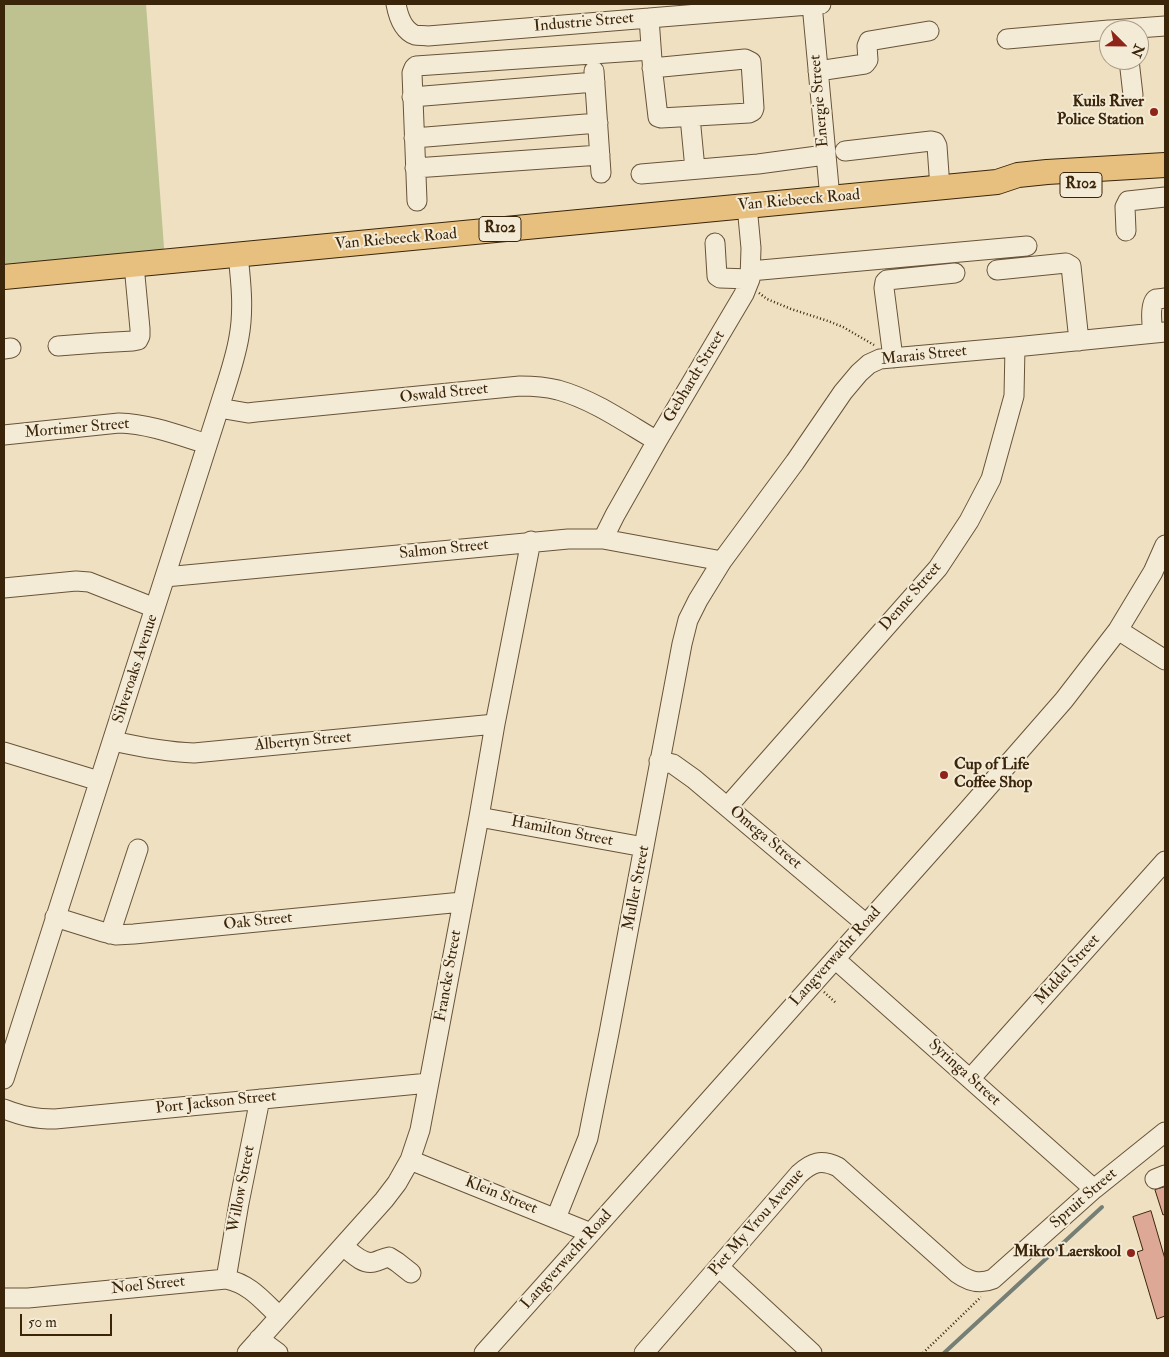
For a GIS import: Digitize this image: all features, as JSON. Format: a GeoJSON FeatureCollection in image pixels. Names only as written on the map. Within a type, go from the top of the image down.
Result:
{"type":"FeatureCollection","features":[{"type":"Feature","properties":{"kind":"main road","name":"Van Riebeeck Road"},"geometry":{"type":"LineString","coordinates":[[4,277],[940,188],[997,182],[1018,175],[1048,172],[1165,164]]}},
{"type":"Feature","properties":{"kind":"main road","name":"Van Riebeeck Road"},"geometry":{"type":"LineString","coordinates":[[997,182],[1018,187],[1049,187],[1165,180]]}},
{"type":"Feature","properties":{"kind":"street","name":"Industrie Street"},"geometry":{"type":"LineString","coordinates":[[396,4],[398,16],[405,27],[414,34],[428,36],[649,18],[677,10],[815,4]]}},
{"type":"Feature","properties":{"kind":"street","name":"Energie Street"},"geometry":{"type":"LineString","coordinates":[[815,4],[818,71],[830,198]]}},
{"type":"Feature","properties":{"kind":"street"},"geometry":{"type":"LineString","coordinates":[[417,201],[412,97],[412,73],[416,66],[593,54],[652,59],[745,59],[751,62],[753,111],[749,113],[661,118],[657,116],[652,59],[649,18]]}},
{"type":"Feature","properties":{"kind":"street"},"geometry":{"type":"LineString","coordinates":[[1149,27],[1165,26]]}},
{"type":"Feature","properties":{"kind":"street"},"geometry":{"type":"LineString","coordinates":[[818,71],[865,64],[868,60],[868,43],[871,40],[929,31]]}},
{"type":"Feature","properties":{"kind":"street"},"geometry":{"type":"LineString","coordinates":[[1007,39],[1099,32]]}},
{"type":"Feature","properties":{"kind":"street"},"geometry":{"type":"LineString","coordinates":[[416,168],[601,164],[593,54]]}},
{"type":"Feature","properties":{"kind":"street"},"geometry":{"type":"LineString","coordinates":[[1130,70],[1133,95]]}},
{"type":"Feature","properties":{"kind":"street"},"geometry":{"type":"LineString","coordinates":[[412,97],[595,82]]}},
{"type":"Feature","properties":{"kind":"street"},"geometry":{"type":"LineString","coordinates":[[690,116],[696,170]]}},
{"type":"Feature","properties":{"kind":"street"},"geometry":{"type":"LineString","coordinates":[[414,138],[598,124]]}},
{"type":"Feature","properties":{"kind":"street"},"geometry":{"type":"LineString","coordinates":[[845,151],[935,142],[937,146],[940,188]]}},
{"type":"Feature","properties":{"kind":"street"},"geometry":{"type":"LineString","coordinates":[[641,174],[758,164],[825,155]]}},
{"type":"Feature","properties":{"kind":"street"},"geometry":{"type":"LineString","coordinates":[[1126,231],[1125,207],[1128,200],[1165,197]]}},
{"type":"Feature","properties":{"kind":"street","name":"Gebhardt Street"},"geometry":{"type":"LineString","coordinates":[[603,539],[615,515],[752,280],[747,206]]}},
{"type":"Feature","properties":{"kind":"street"},"geometry":{"type":"LineString","coordinates":[[715,243],[717,276],[720,278],[752,280],[1027,246]]}},
{"type":"Feature","properties":{"kind":"street","name":"Silveroaks Avenue"},"geometry":{"type":"LineString","coordinates":[[4,1079],[235,356],[239,336],[241,295],[238,255]]}},
{"type":"Feature","properties":{"kind":"street"},"geometry":{"type":"LineString","coordinates":[[998,270],[1069,264],[1071,266],[1079,341]]}},
{"type":"Feature","properties":{"kind":"street"},"geometry":{"type":"LineString","coordinates":[[58,346],[138,340],[140,329],[134,265]]}},
{"type":"Feature","properties":{"kind":"street"},"geometry":{"type":"LineString","coordinates":[[892,358],[884,282],[887,280],[955,273]]}},
{"type":"Feature","properties":{"kind":"street"},"geometry":{"type":"LineString","coordinates":[[1159,333],[1151,313],[1152,305],[1154,300],[1165,298]]}},
{"type":"Feature","properties":{"kind":"street","name":"Marais Street"},"geometry":{"type":"LineString","coordinates":[[722,561],[795,462],[843,392],[859,373],[874,361],[1159,333]]}},
{"type":"Feature","properties":{"kind":"street","name":"Denne Street"},"geometry":{"type":"LineString","coordinates":[[728,806],[938,568],[970,521],[991,479],[1014,396],[1015,347]]}},
{"type":"Feature","properties":{"kind":"street","name":"Oswald Street"},"geometry":{"type":"LineString","coordinates":[[219,408],[248,413],[520,386],[537,387],[557,390],[591,403],[658,441]]}},
{"type":"Feature","properties":{"kind":"street","name":"Mortimer Street"},"geometry":{"type":"LineString","coordinates":[[4,435],[119,423],[136,424],[159,429],[207,444]]}},
{"type":"Feature","properties":{"kind":"street","name":"Salmon Street"},"geometry":{"type":"LineString","coordinates":[[165,576],[568,539],[603,539],[722,561]]}},
{"type":"Feature","properties":{"kind":"street","name":"Francke Street"},"geometry":{"type":"LineString","coordinates":[[253,1349],[279,1316],[384,1200],[410,1160],[420,1130],[495,724],[531,542]]}},
{"type":"Feature","properties":{"kind":"street","name":"Langverwacht Road"},"geometry":{"type":"LineString","coordinates":[[484,1353],[1064,700],[1159,575],[1165,544]]}},
{"type":"Feature","properties":{"kind":"street","name":"Muller Street"},"geometry":{"type":"LineString","coordinates":[[556,1218],[588,1138],[659,761],[688,620],[722,561]]}},
{"type":"Feature","properties":{"kind":"street"},"geometry":{"type":"LineString","coordinates":[[4,588],[76,581],[89,582],[155,608]]}},
{"type":"Feature","properties":{"kind":"street"},"geometry":{"type":"LineString","coordinates":[[1118,630],[1165,660]]}},
{"type":"Feature","properties":{"kind":"street","name":"Albertyn Street"},"geometry":{"type":"LineString","coordinates":[[113,741],[149,749],[194,753],[495,724]]}},
{"type":"Feature","properties":{"kind":"street"},"geometry":{"type":"LineString","coordinates":[[5,758],[99,781]]}},
{"type":"Feature","properties":{"kind":"street","name":"Omega Street"},"geometry":{"type":"LineString","coordinates":[[659,761],[673,764],[694,779],[866,924]]}},
{"type":"Feature","properties":{"kind":"street","name":"Hamilton Street"},"geometry":{"type":"LineString","coordinates":[[479,817],[644,847]]}},
{"type":"Feature","properties":{"kind":"street"},"geometry":{"type":"LineString","coordinates":[[110,934],[138,849]]}},
{"type":"Feature","properties":{"kind":"street","name":"Middel Street"},"geometry":{"type":"LineString","coordinates":[[970,1079],[1165,861]]}},
{"type":"Feature","properties":{"kind":"street","name":"Oak Street"},"geometry":{"type":"LineString","coordinates":[[55,917],[116,935],[462,902]]}},
{"type":"Feature","properties":{"kind":"street","name":"Syringa Street"},"geometry":{"type":"LineString","coordinates":[[835,959],[1094,1189]]}},
{"type":"Feature","properties":{"kind":"street","name":"Port Jackson Street"},"geometry":{"type":"LineString","coordinates":[[4,1109],[38,1119],[55,1119],[429,1083]]}},
{"type":"Feature","properties":{"kind":"street","name":"Willow Street"},"geometry":{"type":"LineString","coordinates":[[226,1279],[260,1099]]}},
{"type":"Feature","properties":{"kind":"street","name":"Spruit Street"},"geometry":{"type":"LineString","coordinates":[[999,1274],[1094,1189],[1165,1132]]}},
{"type":"Feature","properties":{"kind":"street","name":"Klein Street"},"geometry":{"type":"LineString","coordinates":[[410,1160],[591,1233]]}},
{"type":"Feature","properties":{"kind":"street","name":"Piet My Vrou Avenue"},"geometry":{"type":"LineString","coordinates":[[644,1353],[799,1174],[815,1163],[830,1163],[838,1167],[964,1278],[971,1281],[987,1282],[999,1274]]}},
{"type":"Feature","properties":{"kind":"street"},"geometry":{"type":"LineString","coordinates":[[342,1246],[368,1263],[389,1257],[411,1273]]}},
{"type":"Feature","properties":{"kind":"street"},"geometry":{"type":"LineString","coordinates":[[719,1267],[812,1353]]}},
{"type":"Feature","properties":{"kind":"street","name":"Noel Street"},"geometry":{"type":"LineString","coordinates":[[4,1298],[28,1298],[226,1279],[237,1281],[247,1286],[279,1316]]}},
{"type":"Feature","properties":{"kind":"street"},"geometry":{"type":"LineString","coordinates":[[253,1349],[278,1353]]}},
{"type":"Feature","properties":{"kind":"path"},"geometry":{"type":"LineString","coordinates":[[752,280],[767,298],[791,310],[843,327],[874,345]]}},
{"type":"Feature","properties":{"kind":"path"},"geometry":{"type":"LineString","coordinates":[[819,988],[836,1003]]}},
{"type":"Feature","properties":{"kind":"path"},"geometry":{"type":"LineString","coordinates":[[923,1353],[979,1299],[999,1274]]}},
{"type":"Feature","properties":{"kind":"green space"},"geometry":{"type":"Polygon","coordinates":[[[4,4],[146,4],[165,261],[4,277],[4,4]]]}},
{"type":"Feature","properties":{"kind":"building"},"geometry":{"type":"Polygon","coordinates":[[[1165,1187],[1165,1214],[1163,1215],[1155,1190],[1165,1187]]]}},
{"type":"Feature","properties":{"kind":"building"},"geometry":{"type":"Polygon","coordinates":[[[1151,1211],[1165,1259],[1165,1316],[1157,1319],[1137,1252],[1143,1250],[1133,1217],[1151,1211]]]}},
{"type":"Feature","properties":{"kind":"waterway"},"geometry":{"type":"LineString","coordinates":[[944,1353],[1102,1207]]}},
{"type":"Feature","properties":{"kind":"place","name":"Kuils River Police Station"},"geometry":{"type":"Point","coordinates":[1154,112]}},
{"type":"Feature","properties":{"kind":"place","name":"Cup of Life Coffee Shop"},"geometry":{"type":"Point","coordinates":[944,775]}},
{"type":"Feature","properties":{"kind":"place","name":"Mikro Laerskool"},"geometry":{"type":"Point","coordinates":[1131,1253]}}]}
